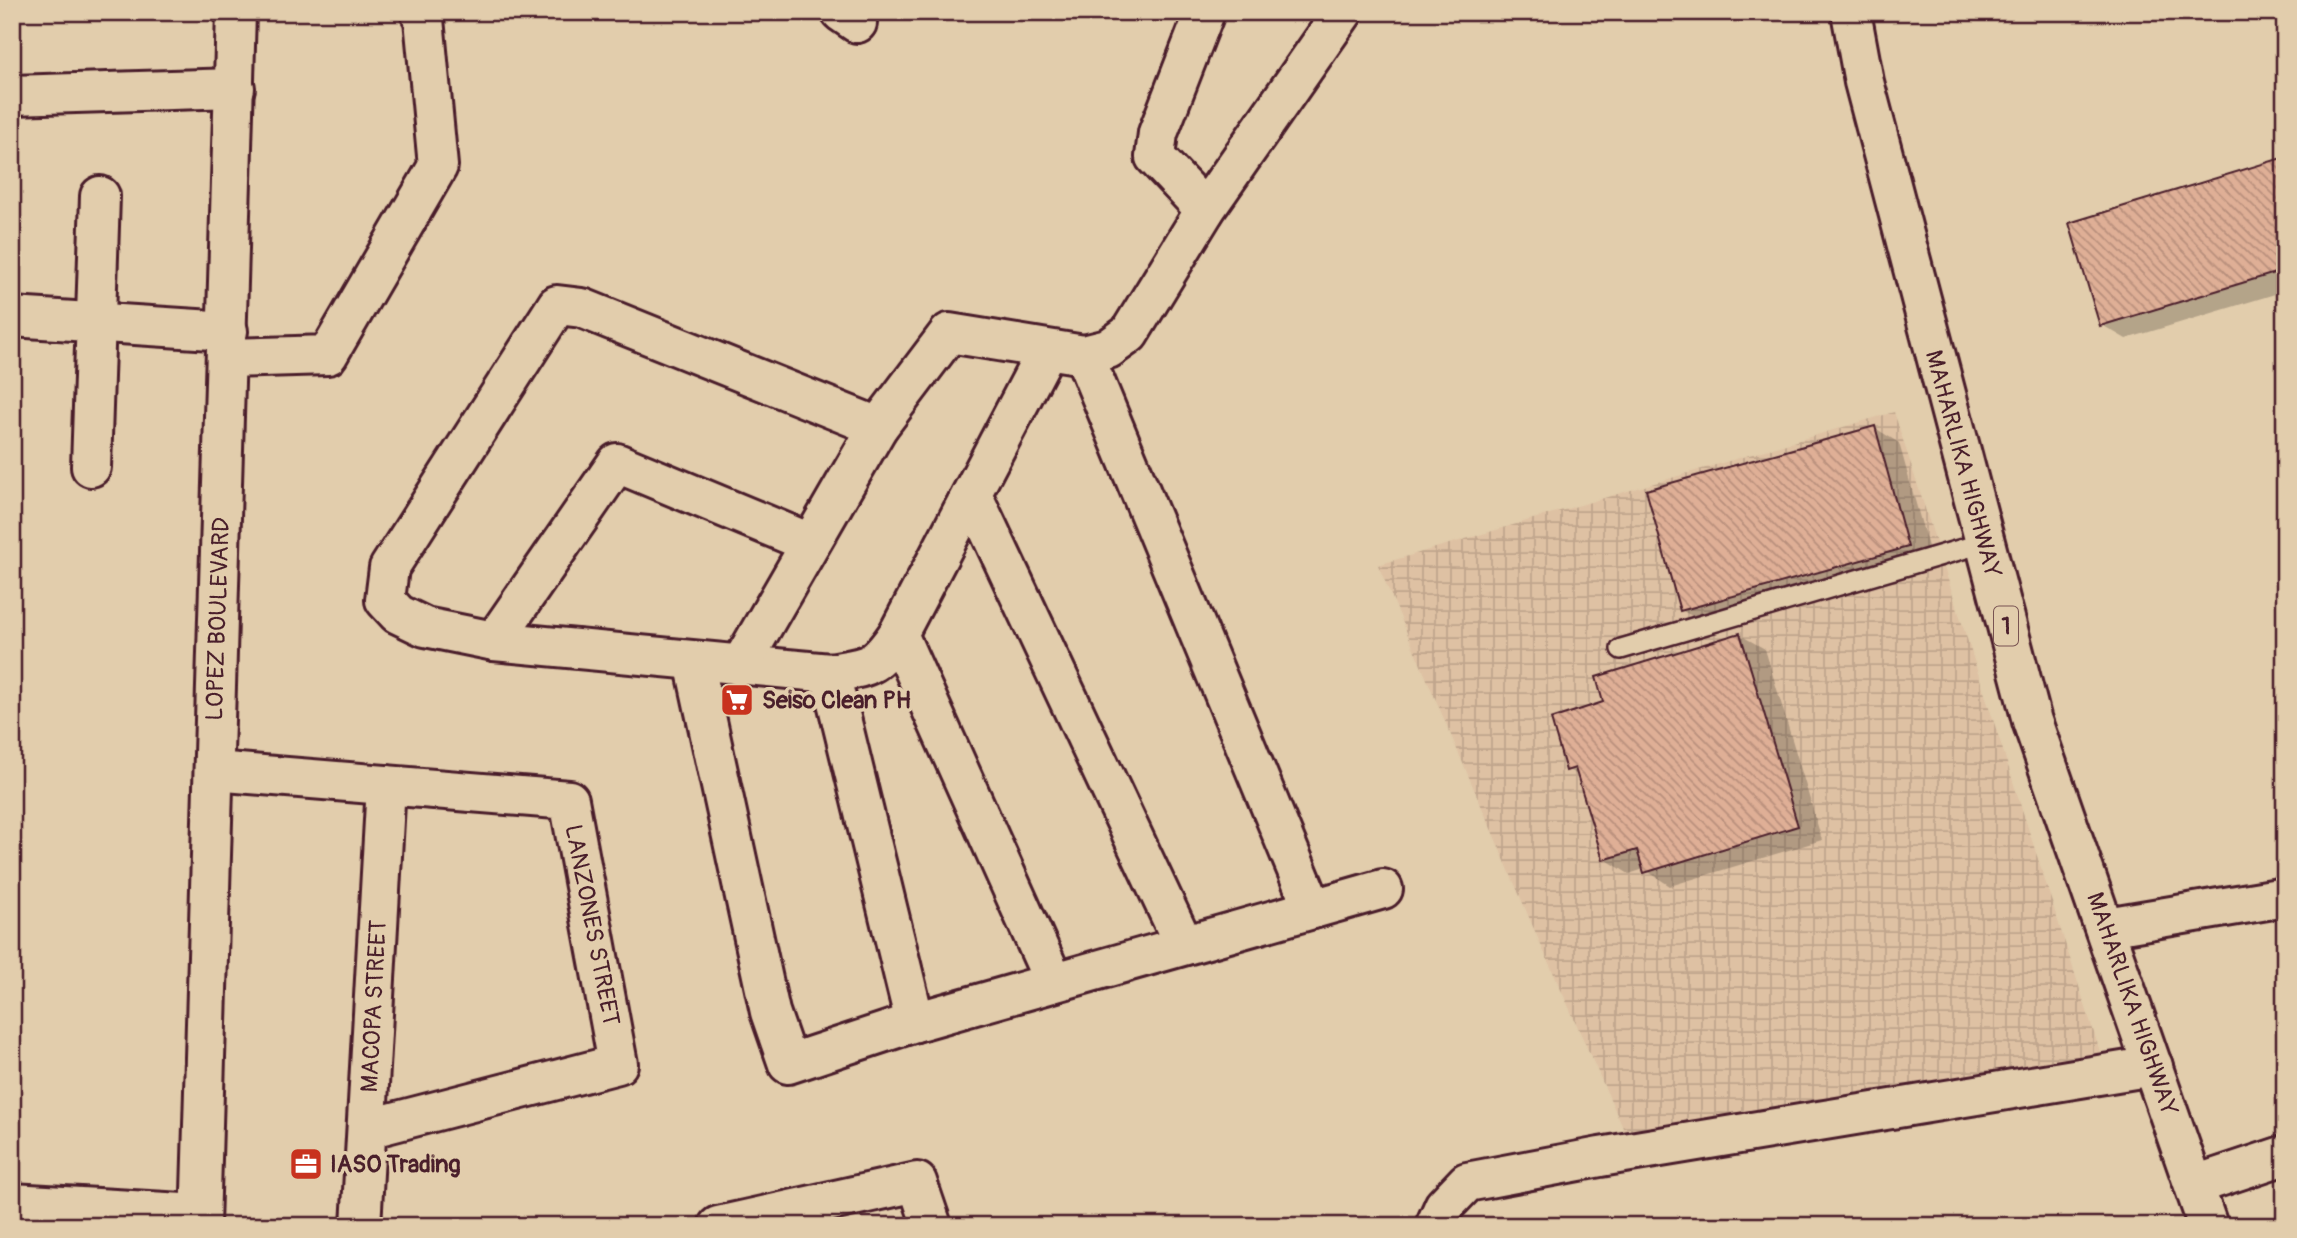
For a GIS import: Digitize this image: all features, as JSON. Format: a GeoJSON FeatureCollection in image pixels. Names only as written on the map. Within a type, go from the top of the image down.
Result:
{"type":"FeatureCollection","features":[{"type":"Feature","properties":{"kind":"street","name":"LOPEZ BOULEVARD"},"geometry":{"type":"LineString","coordinates":[[200,1220],[236,88],[236,12]]}},
{"type":"Feature","properties":{"kind":"street"},"geometry":{"type":"LineString","coordinates":[[12,317],[98,322],[227,344],[328,355],[438,166],[424,19],[420,12]]}},
{"type":"Feature","properties":{"kind":"street"},"geometry":{"type":"LineString","coordinates":[[1205,12],[1158,133],[1155,157],[1205,210]]}},
{"type":"Feature","properties":{"kind":"street"},"geometry":{"type":"LineString","coordinates":[[740,666],[878,427],[949,333],[1066,352],[1108,349],[1129,334],[1205,210],[1343,12]]}},
{"type":"Feature","properties":{"kind":"street","name":"MAHARLIKA HIGHWAY"},"geometry":{"type":"LineString","coordinates":[[1851,12],[1864,82],[2032,721],[2208,1226]]}},
{"type":"Feature","properties":{"kind":"street"},"geometry":{"type":"LineString","coordinates":[[12,95],[236,88]]}},
{"type":"Feature","properties":{"kind":"street"},"geometry":{"type":"LineString","coordinates":[[91,467],[98,322],[100,196]]}},
{"type":"Feature","properties":{"kind":"street"},"geometry":{"type":"LineString","coordinates":[[878,427],[582,308],[558,305],[388,568],[385,600],[398,614],[425,627],[494,641],[830,673],[866,666],[880,660],[898,634],[972,494],[1066,352]]}},
{"type":"Feature","properties":{"kind":"street"},"geometry":{"type":"LineString","coordinates":[[1066,352],[1312,909]]}},
{"type":"Feature","properties":{"kind":"street"},"geometry":{"type":"LineString","coordinates":[[494,641],[617,463],[810,543]]}},
{"type":"Feature","properties":{"kind":"street"},"geometry":{"type":"LineString","coordinates":[[972,494],[1184,946]]}},
{"type":"Feature","properties":{"kind":"street"},"geometry":{"type":"LineString","coordinates":[[898,634],[1054,982]]}},
{"type":"Feature","properties":{"kind":"street"},"geometry":{"type":"LineString","coordinates":[[694,662],[770,1012],[788,1064],[915,1022],[1383,889]]}},
{"type":"Feature","properties":{"kind":"street"},"geometry":{"type":"LineString","coordinates":[[830,673],[915,1022]]}},
{"type":"Feature","properties":{"kind":"street","name":"LANZONES STREET"},"geometry":{"type":"LineString","coordinates":[[214,771],[569,800],[618,1064],[368,1129]]}},
{"type":"Feature","properties":{"kind":"street","name":"MACOPA STREET"},"geometry":{"type":"LineString","coordinates":[[361,1226],[386,785]]}},
{"type":"Feature","properties":{"kind":"street"},"geometry":{"type":"LineString","coordinates":[[2106,928],[2285,897]]}},
{"type":"Feature","properties":{"kind":"street"},"geometry":{"type":"LineString","coordinates":[[1435,1226],[1444,1206],[1467,1182],[1600,1157],[2154,1066]]}},
{"type":"Feature","properties":{"kind":"street"},"geometry":{"type":"LineString","coordinates":[[2194,1185],[2285,1155]]}},
{"type":"Feature","properties":{"kind":"street"},"geometry":{"type":"LineString","coordinates":[[718,1226],[917,1182],[932,1226]]}},
{"type":"Feature","properties":{"kind":"street"},"geometry":{"type":"LineString","coordinates":[[12,1203],[200,1220]]}},
{"type":"Feature","properties":{"kind":"lane"},"geometry":{"type":"LineString","coordinates":[[1621,649],[1983,542]]}},
{"type":"Feature","properties":{"kind":"shaded area"},"geometry":{"type":"Polygon","coordinates":[[[1894,412],[2104,1064],[1628,1139],[1540,943],[1378,565],[1894,412]]]}},
{"type":"Feature","properties":{"kind":"building"},"geometry":{"type":"Polygon","coordinates":[[[2285,157],[2285,270],[2100,326],[2069,223],[2285,157]]]}},
{"type":"Feature","properties":{"kind":"building"},"geometry":{"type":"Polygon","coordinates":[[[1875,426],[1908,547],[1680,611],[1646,490],[1875,426]]]}},
{"type":"Feature","properties":{"kind":"building"},"geometry":{"type":"Polygon","coordinates":[[[1740,633],[1798,826],[1644,873],[1637,850],[1603,860],[1575,768],[1566,771],[1551,719],[1603,702],[1596,677],[1740,633]]]}},
{"type":"Feature","properties":{"kind":"place","name":"Seiso Clean PH"},"geometry":{"type":"Point","coordinates":[737,700]}},
{"type":"Feature","properties":{"kind":"place","name":"IASO Trading"},"geometry":{"type":"Point","coordinates":[306,1164]}}]}
